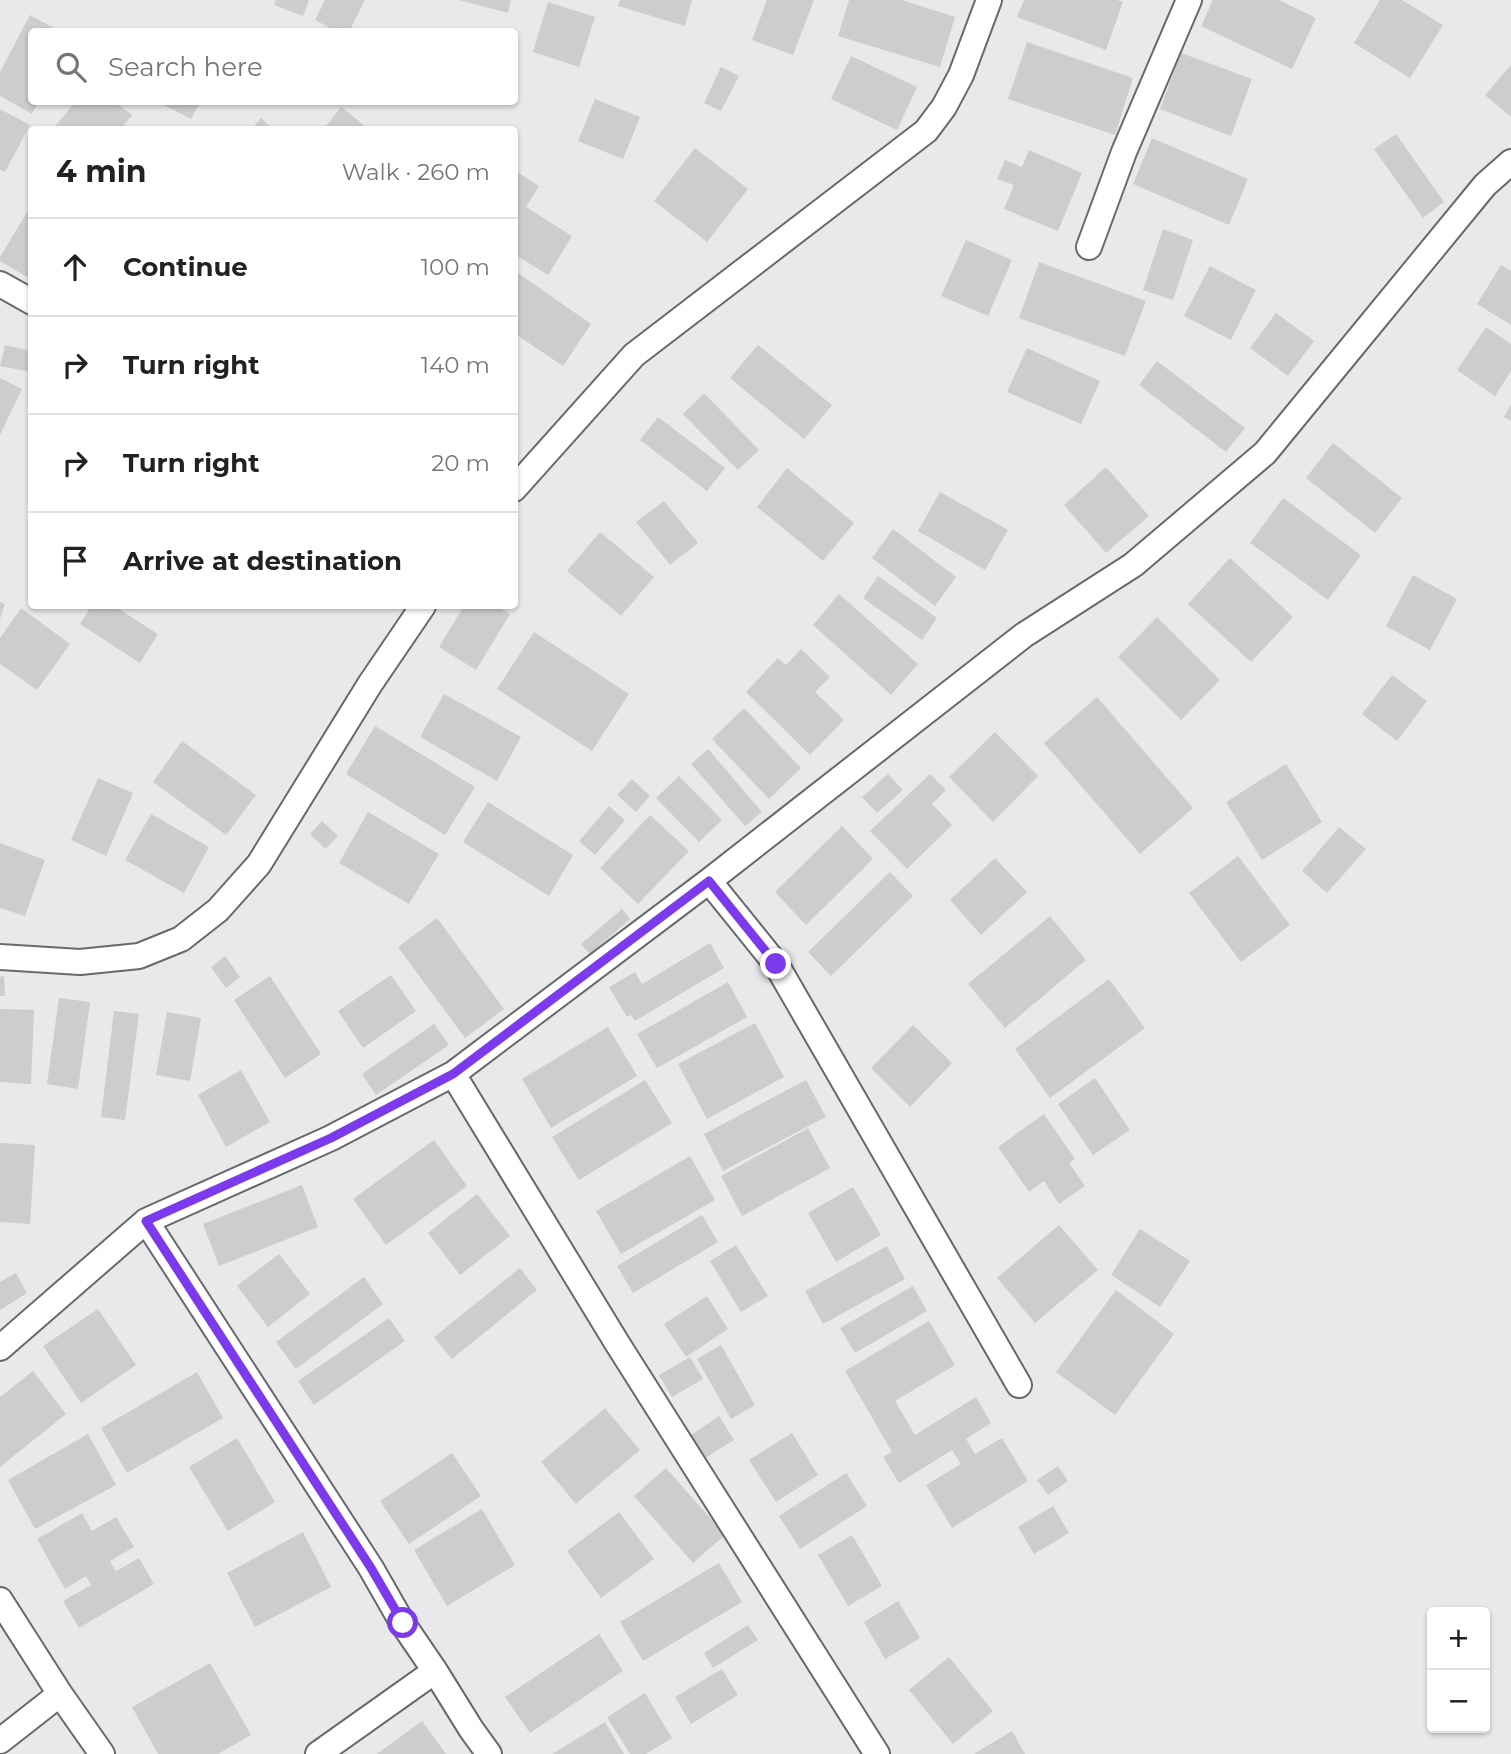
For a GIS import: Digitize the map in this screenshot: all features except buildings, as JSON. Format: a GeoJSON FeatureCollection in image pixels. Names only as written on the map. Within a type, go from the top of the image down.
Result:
{"type":"FeatureCollection","features":[{"type":"Feature","properties":{"kind":"street"},"geometry":{"type":"LineString","coordinates":[[518,485],[634,355],[926,131],[944,107],[961,75],[989,0]]}},
{"type":"Feature","properties":{"kind":"street"},"geometry":{"type":"LineString","coordinates":[[1089,247],[1124,152],[1189,0]]}},
{"type":"Feature","properties":{"kind":"street"},"geometry":{"type":"LineString","coordinates":[[0,1348],[146,1221],[331,1138],[453,1074],[709,881],[1024,635],[1133,565],[1265,453],[1485,185],[1511,162]]}},
{"type":"Feature","properties":{"kind":"street"},"geometry":{"type":"LineString","coordinates":[[0,284],[28,300]]}},
{"type":"Feature","properties":{"kind":"street"},"geometry":{"type":"LineString","coordinates":[[0,957],[80,962],[138,956],[181,939],[218,910],[259,864],[370,684],[421,609]]}},
{"type":"Feature","properties":{"kind":"street"},"geometry":{"type":"LineString","coordinates":[[709,881],[776,964],[1019,1385]]}},
{"type":"Feature","properties":{"kind":"street"},"geometry":{"type":"LineString","coordinates":[[453,1074],[617,1343],[877,1754]]}},
{"type":"Feature","properties":{"kind":"street"},"geometry":{"type":"LineString","coordinates":[[146,1221],[489,1754]]}},
{"type":"Feature","properties":{"kind":"street"},"geometry":{"type":"LineString","coordinates":[[0,1600],[102,1754]]}},
{"type":"Feature","properties":{"kind":"street"},"geometry":{"type":"LineString","coordinates":[[318,1754],[435,1671]]}},
{"type":"Feature","properties":{"kind":"street"},"geometry":{"type":"LineString","coordinates":[[0,1741],[60,1694]]}},
{"type":"Feature","properties":{"kind":"route"},"geometry":{"type":"LineString","coordinates":[[403,1623],[371,1568],[146,1221],[331,1138],[453,1074],[709,881],[776,964]]}}]}
